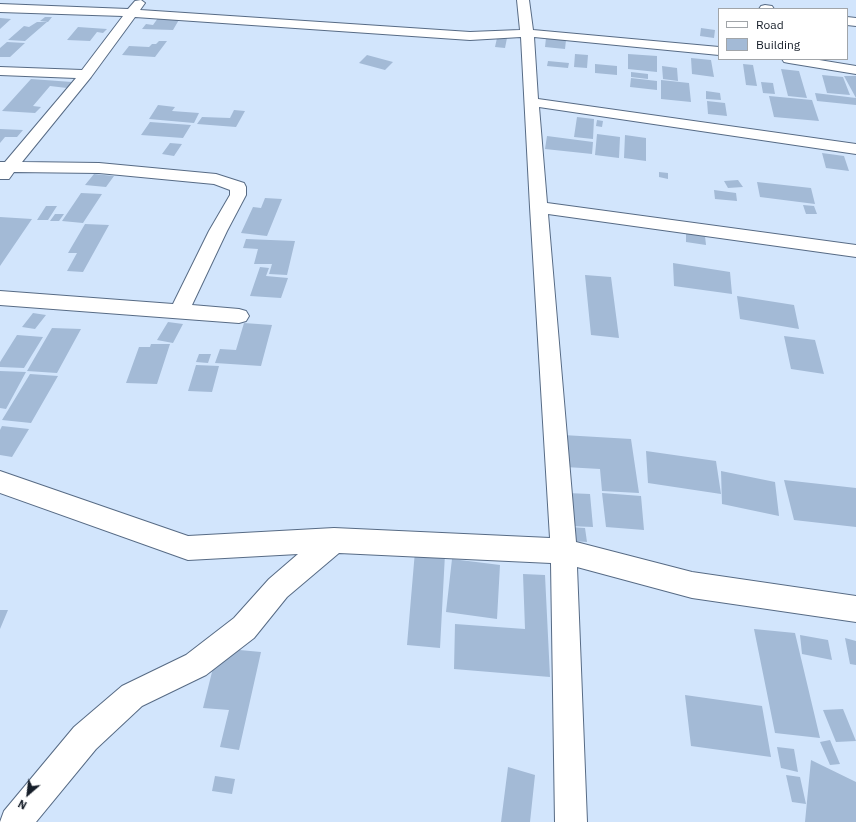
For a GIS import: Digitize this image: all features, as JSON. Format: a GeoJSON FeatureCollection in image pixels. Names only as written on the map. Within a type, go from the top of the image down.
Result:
{"type":"FeatureCollection","features":[{"type":"Feature","properties":{"kind":"street"},"geometry":{"type":"LineString","coordinates":[[3,171],[86,74],[133,13],[140,0]]}},
{"type":"Feature","properties":{"kind":"street"},"geometry":{"type":"LineString","coordinates":[[523,0],[527,33],[538,207],[564,551],[571,822]]}},
{"type":"Feature","properties":{"kind":"street"},"geometry":{"type":"LineString","coordinates":[[0,8],[133,13],[470,36],[527,33],[718,51]]}},
{"type":"Feature","properties":{"kind":"street"},"geometry":{"type":"LineString","coordinates":[[795,60],[856,70]]}},
{"type":"Feature","properties":{"kind":"street"},"geometry":{"type":"LineString","coordinates":[[0,71],[86,74]]}},
{"type":"Feature","properties":{"kind":"street"},"geometry":{"type":"LineString","coordinates":[[531,102],[856,149]]}},
{"type":"Feature","properties":{"kind":"street"},"geometry":{"type":"LineString","coordinates":[[3,171],[99,168],[216,179],[238,187],[238,195],[218,231],[179,312]]}},
{"type":"Feature","properties":{"kind":"street"},"geometry":{"type":"LineString","coordinates":[[538,207],[809,246],[856,251]]}},
{"type":"Feature","properties":{"kind":"street"},"geometry":{"type":"LineString","coordinates":[[0,298],[239,316]]}},
{"type":"Feature","properties":{"kind":"street"},"geometry":{"type":"LineString","coordinates":[[0,482],[188,548],[334,540],[564,551],[692,585],[856,609]]}},
{"type":"Feature","properties":{"kind":"street"},"geometry":{"type":"LineString","coordinates":[[15,822],[85,738],[126,701],[132,696],[196,665],[244,628],[278,588],[334,540]]}},
{"type":"Feature","properties":{"kind":"building"},"geometry":{"type":"Polygon","coordinates":[[[45,17],[52,17],[48,22],[40,21],[45,17]]]}},
{"type":"Feature","properties":{"kind":"building"},"geometry":{"type":"Polygon","coordinates":[[[0,18],[11,19],[0,29],[0,18]]]}},
{"type":"Feature","properties":{"kind":"building"},"geometry":{"type":"Polygon","coordinates":[[[158,18],[180,18],[173,30],[142,29],[146,24],[153,25],[158,18]]]}},
{"type":"Feature","properties":{"kind":"building"},"geometry":{"type":"Polygon","coordinates":[[[37,22],[47,22],[25,41],[8,40],[24,26],[29,27],[37,22]]]}},
{"type":"Feature","properties":{"kind":"building"},"geometry":{"type":"Polygon","coordinates":[[[78,27],[107,29],[103,33],[97,32],[90,41],[67,40],[78,27]]]}},
{"type":"Feature","properties":{"kind":"building"},"geometry":{"type":"Polygon","coordinates":[[[701,28],[715,30],[714,38],[700,36],[701,28]]]}},
{"type":"Feature","properties":{"kind":"building"},"geometry":{"type":"Polygon","coordinates":[[[497,38],[507,38],[505,48],[495,47],[497,38]]]}},
{"type":"Feature","properties":{"kind":"building"},"geometry":{"type":"Polygon","coordinates":[[[546,38],[566,40],[565,49],[545,47],[546,38]]]}},
{"type":"Feature","properties":{"kind":"building"},"geometry":{"type":"Polygon","coordinates":[[[159,41],[167,41],[155,57],[122,55],[129,46],[149,47],[159,41]]]}},
{"type":"Feature","properties":{"kind":"building"},"geometry":{"type":"Polygon","coordinates":[[[7,42],[25,43],[10,57],[0,57],[0,48],[7,42]]]}},
{"type":"Feature","properties":{"kind":"building"},"geometry":{"type":"Polygon","coordinates":[[[575,54],[588,55],[587,68],[574,67],[575,54]]]}},
{"type":"Feature","properties":{"kind":"building"},"geometry":{"type":"Polygon","coordinates":[[[628,54],[657,56],[657,72],[628,69],[628,54]]]}},
{"type":"Feature","properties":{"kind":"building"},"geometry":{"type":"Polygon","coordinates":[[[367,55],[393,62],[385,70],[359,63],[367,55]]]}},
{"type":"Feature","properties":{"kind":"building"},"geometry":{"type":"Polygon","coordinates":[[[691,58],[711,60],[714,77],[692,74],[691,58]]]}},
{"type":"Feature","properties":{"kind":"building"},"geometry":{"type":"Polygon","coordinates":[[[548,61],[569,63],[568,68],[547,66],[548,61]]]}},
{"type":"Feature","properties":{"kind":"building"},"geometry":{"type":"Polygon","coordinates":[[[595,64],[617,66],[617,75],[595,73],[595,64]]]}},
{"type":"Feature","properties":{"kind":"building"},"geometry":{"type":"Polygon","coordinates":[[[743,64],[753,65],[757,86],[746,85],[743,64]]]}},
{"type":"Feature","properties":{"kind":"building"},"geometry":{"type":"Polygon","coordinates":[[[662,66],[677,68],[678,81],[663,79],[662,66]]]}},
{"type":"Feature","properties":{"kind":"building"},"geometry":{"type":"Polygon","coordinates":[[[781,69],[799,71],[807,98],[788,96],[781,69]]]}},
{"type":"Feature","properties":{"kind":"building"},"geometry":{"type":"Polygon","coordinates":[[[631,72],[648,74],[648,79],[631,77],[631,72]]]}},
{"type":"Feature","properties":{"kind":"building"},"geometry":{"type":"Polygon","coordinates":[[[822,75],[843,77],[850,95],[827,93],[822,75]]]}},
{"type":"Feature","properties":{"kind":"building"},"geometry":{"type":"Polygon","coordinates":[[[844,76],[856,76],[856,98],[844,76]]]}},
{"type":"Feature","properties":{"kind":"building"},"geometry":{"type":"Polygon","coordinates":[[[631,78],[657,81],[657,90],[630,87],[631,78]]]}},
{"type":"Feature","properties":{"kind":"building"},"geometry":{"type":"Polygon","coordinates":[[[31,79],[72,82],[67,88],[50,86],[33,106],[41,107],[35,113],[2,111],[31,79]]]}},
{"type":"Feature","properties":{"kind":"building"},"geometry":{"type":"Polygon","coordinates":[[[661,80],[689,83],[691,102],[661,99],[661,80]]]}},
{"type":"Feature","properties":{"kind":"building"},"geometry":{"type":"Polygon","coordinates":[[[761,82],[773,83],[775,94],[763,93],[761,82]]]}},
{"type":"Feature","properties":{"kind":"building"},"geometry":{"type":"Polygon","coordinates":[[[706,91],[720,93],[721,100],[706,99],[706,91]]]}},
{"type":"Feature","properties":{"kind":"building"},"geometry":{"type":"Polygon","coordinates":[[[815,93],[856,98],[856,105],[817,101],[815,93]]]}},
{"type":"Feature","properties":{"kind":"building"},"geometry":{"type":"Polygon","coordinates":[[[769,96],[812,100],[819,121],[774,117],[769,96]]]}},
{"type":"Feature","properties":{"kind":"building"},"geometry":{"type":"Polygon","coordinates":[[[707,101],[725,103],[727,116],[708,114],[707,101]]]}},
{"type":"Feature","properties":{"kind":"building"},"geometry":{"type":"Polygon","coordinates":[[[158,105],[175,107],[172,111],[199,113],[194,123],[149,119],[158,105]]]}},
{"type":"Feature","properties":{"kind":"building"},"geometry":{"type":"Polygon","coordinates":[[[234,110],[245,111],[236,127],[197,124],[202,117],[230,118],[234,110]]]}},
{"type":"Feature","properties":{"kind":"building"},"geometry":{"type":"Polygon","coordinates":[[[577,117],[594,119],[593,139],[574,137],[577,117]]]}},
{"type":"Feature","properties":{"kind":"building"},"geometry":{"type":"Polygon","coordinates":[[[597,120],[603,121],[602,127],[596,126],[597,120]]]}},
{"type":"Feature","properties":{"kind":"building"},"geometry":{"type":"Polygon","coordinates":[[[150,122],[191,125],[183,138],[141,135],[150,122]]]}},
{"type":"Feature","properties":{"kind":"building"},"geometry":{"type":"Polygon","coordinates":[[[0,129],[23,130],[17,137],[5,137],[0,143],[0,129]]]}},
{"type":"Feature","properties":{"kind":"building"},"geometry":{"type":"Polygon","coordinates":[[[597,134],[620,137],[619,158],[595,155],[597,134]]]}},
{"type":"Feature","properties":{"kind":"building"},"geometry":{"type":"Polygon","coordinates":[[[625,135],[646,138],[646,161],[624,158],[625,135]]]}},
{"type":"Feature","properties":{"kind":"building"},"geometry":{"type":"Polygon","coordinates":[[[547,136],[593,142],[592,154],[545,149],[547,136]]]}},
{"type":"Feature","properties":{"kind":"building"},"geometry":{"type":"Polygon","coordinates":[[[170,143],[182,144],[174,156],[162,154],[170,143]]]}},
{"type":"Feature","properties":{"kind":"building"},"geometry":{"type":"Polygon","coordinates":[[[822,153],[844,156],[849,171],[826,168],[822,153]]]}},
{"type":"Feature","properties":{"kind":"building"},"geometry":{"type":"Polygon","coordinates":[[[659,172],[668,173],[668,179],[659,177],[659,172]]]}},
{"type":"Feature","properties":{"kind":"building"},"geometry":{"type":"Polygon","coordinates":[[[94,174],[114,176],[106,187],[85,185],[94,174]]]}},
{"type":"Feature","properties":{"kind":"building"},"geometry":{"type":"Polygon","coordinates":[[[738,180],[743,187],[728,188],[724,181],[738,180]]]}},
{"type":"Feature","properties":{"kind":"building"},"geometry":{"type":"Polygon","coordinates":[[[757,182],[811,188],[815,204],[760,197],[757,182]]]}},
{"type":"Feature","properties":{"kind":"building"},"geometry":{"type":"Polygon","coordinates":[[[714,190],[736,193],[737,201],[715,199],[714,190]]]}},
{"type":"Feature","properties":{"kind":"building"},"geometry":{"type":"Polygon","coordinates":[[[81,193],[102,194],[83,223],[62,221],[81,193]]]}},
{"type":"Feature","properties":{"kind":"building"},"geometry":{"type":"Polygon","coordinates":[[[265,198],[282,199],[267,236],[241,233],[253,207],[261,208],[265,198]]]}},
{"type":"Feature","properties":{"kind":"building"},"geometry":{"type":"Polygon","coordinates":[[[803,205],[814,206],[817,214],[806,214],[803,205]]]}},
{"type":"Feature","properties":{"kind":"building"},"geometry":{"type":"Polygon","coordinates":[[[46,206],[57,206],[48,220],[37,220],[46,206]]]}},
{"type":"Feature","properties":{"kind":"building"},"geometry":{"type":"Polygon","coordinates":[[[55,214],[64,214],[59,221],[50,221],[55,214]]]}},
{"type":"Feature","properties":{"kind":"building"},"geometry":{"type":"Polygon","coordinates":[[[0,217],[32,219],[0,266],[0,217]]]}},
{"type":"Feature","properties":{"kind":"building"},"geometry":{"type":"Polygon","coordinates":[[[85,224],[109,225],[83,272],[67,271],[77,253],[68,253],[85,224]]]}},
{"type":"Feature","properties":{"kind":"building"},"geometry":{"type":"Polygon","coordinates":[[[686,233],[705,236],[706,245],[686,242],[686,233]]]}},
{"type":"Feature","properties":{"kind":"building"},"geometry":{"type":"Polygon","coordinates":[[[246,239],[295,241],[287,275],[269,274],[272,264],[254,264],[258,249],[243,248],[246,239]]]}},
{"type":"Feature","properties":{"kind":"building"},"geometry":{"type":"Polygon","coordinates":[[[673,263],[730,272],[732,294],[674,286],[673,263]]]}},
{"type":"Feature","properties":{"kind":"building"},"geometry":{"type":"Polygon","coordinates":[[[260,267],[269,268],[266,276],[288,278],[281,298],[250,296],[260,267]]]}},
{"type":"Feature","properties":{"kind":"building"},"geometry":{"type":"Polygon","coordinates":[[[585,275],[611,277],[619,338],[591,335],[585,275]]]}},
{"type":"Feature","properties":{"kind":"building"},"geometry":{"type":"Polygon","coordinates":[[[737,296],[794,305],[799,329],[740,319],[737,296]]]}},
{"type":"Feature","properties":{"kind":"building"},"geometry":{"type":"Polygon","coordinates":[[[33,313],[46,315],[35,329],[22,327],[33,313]]]}},
{"type":"Feature","properties":{"kind":"building"},"geometry":{"type":"Polygon","coordinates":[[[168,322],[183,324],[173,343],[157,340],[168,322]]]}},
{"type":"Feature","properties":{"kind":"building"},"geometry":{"type":"Polygon","coordinates":[[[244,323],[272,325],[261,366],[215,363],[220,349],[236,350],[244,323]]]}},
{"type":"Feature","properties":{"kind":"building"},"geometry":{"type":"Polygon","coordinates":[[[52,328],[81,329],[57,373],[27,371],[52,328]]]}},
{"type":"Feature","properties":{"kind":"building"},"geometry":{"type":"Polygon","coordinates":[[[17,335],[43,337],[24,368],[0,367],[0,362],[17,335]]]}},
{"type":"Feature","properties":{"kind":"building"},"geometry":{"type":"Polygon","coordinates":[[[784,336],[815,340],[824,374],[791,369],[784,336]]]}},
{"type":"Feature","properties":{"kind":"building"},"geometry":{"type":"Polygon","coordinates":[[[151,344],[170,344],[157,384],[126,383],[139,347],[150,347],[151,344]]]}},
{"type":"Feature","properties":{"kind":"building"},"geometry":{"type":"Polygon","coordinates":[[[199,354],[211,354],[208,363],[196,362],[199,354]]]}},
{"type":"Feature","properties":{"kind":"building"},"geometry":{"type":"Polygon","coordinates":[[[196,365],[219,366],[212,392],[188,391],[196,365]]]}},
{"type":"Feature","properties":{"kind":"building"},"geometry":{"type":"Polygon","coordinates":[[[0,371],[26,372],[6,409],[0,408],[0,371]]]}},
{"type":"Feature","properties":{"kind":"building"},"geometry":{"type":"Polygon","coordinates":[[[30,374],[58,376],[31,423],[2,420],[30,374]]]}},
{"type":"Feature","properties":{"kind":"building"},"geometry":{"type":"Polygon","coordinates":[[[2,426],[29,429],[12,457],[0,455],[0,430],[2,426]]]}},
{"type":"Feature","properties":{"kind":"building"},"geometry":{"type":"Polygon","coordinates":[[[563,435],[631,439],[639,493],[602,491],[600,469],[565,467],[563,435]]]}},
{"type":"Feature","properties":{"kind":"building"},"geometry":{"type":"Polygon","coordinates":[[[646,451],[716,461],[721,494],[648,483],[646,451]]]}},
{"type":"Feature","properties":{"kind":"building"},"geometry":{"type":"Polygon","coordinates":[[[721,471],[775,482],[779,516],[722,504],[721,471]]]}},
{"type":"Feature","properties":{"kind":"building"},"geometry":{"type":"Polygon","coordinates":[[[784,480],[856,488],[856,527],[794,520],[784,480]]]}},
{"type":"Feature","properties":{"kind":"building"},"geometry":{"type":"Polygon","coordinates":[[[567,493],[590,494],[593,527],[569,526],[567,493]]]}},
{"type":"Feature","properties":{"kind":"building"},"geometry":{"type":"Polygon","coordinates":[[[602,493],[641,496],[644,530],[606,527],[602,493]]]}},
{"type":"Feature","properties":{"kind":"building"},"geometry":{"type":"Polygon","coordinates":[[[570,527],[585,528],[587,542],[572,541],[570,527]]]}},
{"type":"Feature","properties":{"kind":"building"},"geometry":{"type":"Polygon","coordinates":[[[415,551],[445,554],[440,648],[407,645],[415,551]]]}},
{"type":"Feature","properties":{"kind":"building"},"geometry":{"type":"Polygon","coordinates":[[[452,559],[500,565],[497,619],[446,612],[452,559]]]}},
{"type":"Feature","properties":{"kind":"building"},"geometry":{"type":"Polygon","coordinates":[[[523,574],[545,575],[550,677],[454,669],[455,624],[525,629],[523,574]]]}},
{"type":"Feature","properties":{"kind":"building"},"geometry":{"type":"Polygon","coordinates":[[[0,610],[8,610],[0,629],[0,610]]]}},
{"type":"Feature","properties":{"kind":"building"},"geometry":{"type":"Polygon","coordinates":[[[754,629],[795,633],[820,738],[775,733],[754,629]]]}},
{"type":"Feature","properties":{"kind":"building"},"geometry":{"type":"Polygon","coordinates":[[[800,635],[828,640],[832,660],[802,654],[800,635]]]}},
{"type":"Feature","properties":{"kind":"building"},"geometry":{"type":"Polygon","coordinates":[[[845,638],[856,641],[856,665],[850,664],[845,638]]]}},
{"type":"Feature","properties":{"kind":"building"},"geometry":{"type":"Polygon","coordinates":[[[218,648],[261,652],[239,750],[220,747],[229,710],[203,708],[218,648]]]}},
{"type":"Feature","properties":{"kind":"building"},"geometry":{"type":"Polygon","coordinates":[[[685,695],[762,706],[771,757],[691,746],[685,695]]]}},
{"type":"Feature","properties":{"kind":"building"},"geometry":{"type":"Polygon","coordinates":[[[843,709],[856,741],[836,742],[823,710],[843,709]]]}},
{"type":"Feature","properties":{"kind":"building"},"geometry":{"type":"Polygon","coordinates":[[[830,740],[840,764],[830,765],[820,742],[830,740]]]}},
{"type":"Feature","properties":{"kind":"building"},"geometry":{"type":"Polygon","coordinates":[[[777,747],[794,749],[798,772],[781,768],[777,747]]]}},
{"type":"Feature","properties":{"kind":"building"},"geometry":{"type":"Polygon","coordinates":[[[811,760],[856,782],[856,822],[805,822],[811,760]]]}},
{"type":"Feature","properties":{"kind":"building"},"geometry":{"type":"Polygon","coordinates":[[[508,767],[535,775],[530,822],[501,822],[508,767]]]}},
{"type":"Feature","properties":{"kind":"building"},"geometry":{"type":"Polygon","coordinates":[[[786,775],[800,777],[806,804],[792,802],[786,775]]]}},
{"type":"Feature","properties":{"kind":"building"},"geometry":{"type":"Polygon","coordinates":[[[215,776],[235,779],[232,794],[212,791],[215,776]]]}}]}
